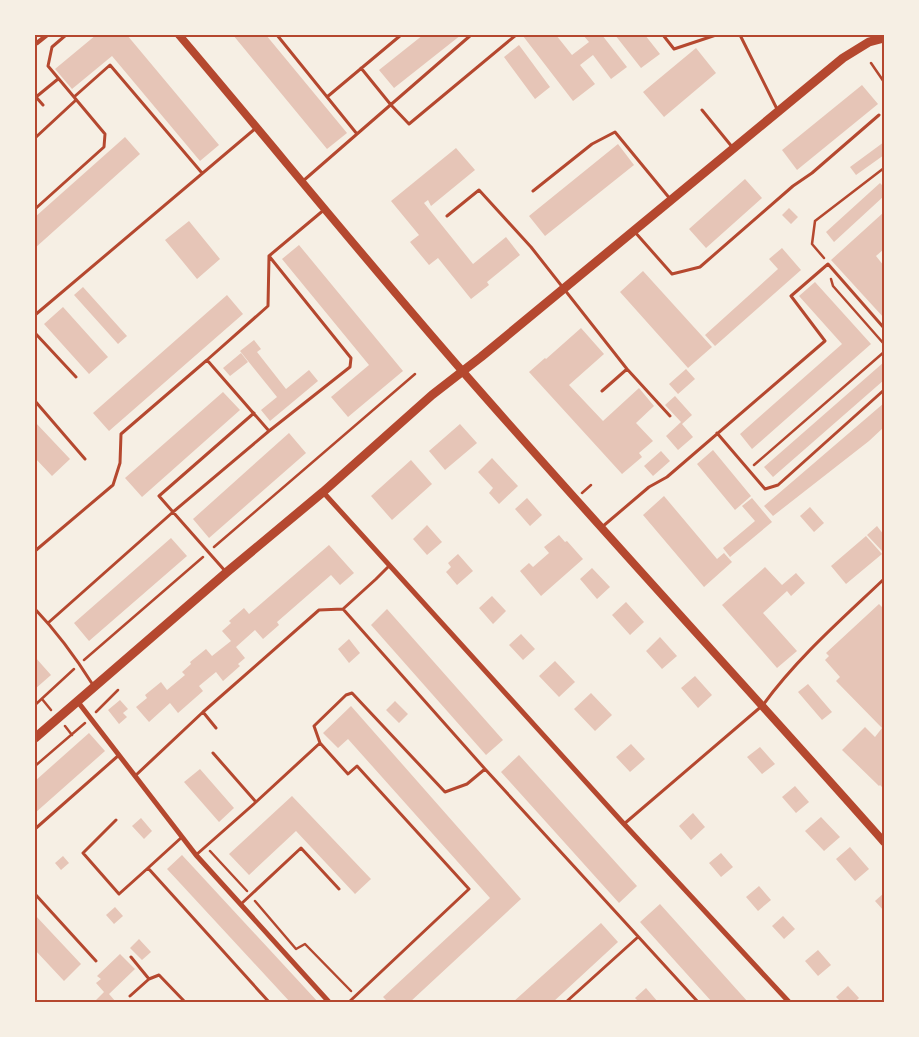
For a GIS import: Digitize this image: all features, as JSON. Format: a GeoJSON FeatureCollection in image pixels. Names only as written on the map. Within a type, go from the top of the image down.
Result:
{"type":"FeatureCollection","features":[{"type":"Feature","properties":{"kind":"main road"},"geometry":{"type":"LineString","coordinates":[[35,738],[227,572],[323,492],[432,395],[564,289],[843,58],[869,42],[884,38]]}},
{"type":"Feature","properties":{"kind":"street"},"geometry":{"type":"LineString","coordinates":[[35,41],[37,43],[47,35]]}},
{"type":"Feature","properties":{"kind":"street"},"geometry":{"type":"LineString","coordinates":[[179,35],[258,127],[380,276],[462,371],[884,842]]}},
{"type":"Feature","properties":{"kind":"street"},"geometry":{"type":"LineString","coordinates":[[323,492],[624,824],[789,1002]]}},
{"type":"Feature","properties":{"kind":"street"},"geometry":{"type":"LineString","coordinates":[[78,702],[196,855],[329,1002]]}},
{"type":"Feature","properties":{"kind":"lane"},"geometry":{"type":"LineString","coordinates":[[35,209],[104,147],[105,134],[48,66],[52,47],[66,35]]}},
{"type":"Feature","properties":{"kind":"lane"},"geometry":{"type":"LineString","coordinates":[[277,35],[358,134]]}},
{"type":"Feature","properties":{"kind":"lane"},"geometry":{"type":"LineString","coordinates":[[327,97],[401,35]]}},
{"type":"Feature","properties":{"kind":"lane"},"geometry":{"type":"LineString","coordinates":[[303,181],[471,35]]}},
{"type":"Feature","properties":{"kind":"lane"},"geometry":{"type":"LineString","coordinates":[[360,68],[409,124],[516,35]]}},
{"type":"Feature","properties":{"kind":"lane"},"geometry":{"type":"LineString","coordinates":[[663,35],[674,49],[716,35]]}},
{"type":"Feature","properties":{"kind":"lane"},"geometry":{"type":"LineString","coordinates":[[740,35],[778,112]]}},
{"type":"Feature","properties":{"kind":"lane"},"geometry":{"type":"LineString","coordinates":[[35,138],[110,66],[202,174]]}},
{"type":"Feature","properties":{"kind":"lane"},"geometry":{"type":"LineString","coordinates":[[43,105],[36,97],[58,79]]}},
{"type":"Feature","properties":{"kind":"lane"},"geometry":{"type":"LineString","coordinates":[[702,110],[734,149]]}},
{"type":"Feature","properties":{"kind":"lane"},"geometry":{"type":"LineString","coordinates":[[633,231],[672,274],[700,267],[793,186],[812,173],[879,115]]}},
{"type":"Feature","properties":{"kind":"lane"},"geometry":{"type":"LineString","coordinates":[[35,315],[258,127]]}},
{"type":"Feature","properties":{"kind":"lane"},"geometry":{"type":"LineString","coordinates":[[533,191],[592,144],[615,132],[671,200]]}},
{"type":"Feature","properties":{"kind":"lane"},"geometry":{"type":"LineString","coordinates":[[447,216],[479,190],[531,247],[627,369],[670,416]]}},
{"type":"Feature","properties":{"kind":"lane"},"geometry":{"type":"LineString","coordinates":[[35,551],[113,485],[120,463],[121,434],[268,306],[269,256],[325,208]]}},
{"type":"Feature","properties":{"kind":"lane"},"geometry":{"type":"LineString","coordinates":[[48,623],[173,512],[269,431],[350,367],[351,358],[269,256]]}},
{"type":"Feature","properties":{"kind":"lane"},"geometry":{"type":"LineString","coordinates":[[601,528],[649,486],[667,477],[825,341],[790,296],[828,264],[884,328]]}},
{"type":"Feature","properties":{"kind":"lane"},"geometry":{"type":"LineString","coordinates":[[35,332],[76,377]]}},
{"type":"Feature","properties":{"kind":"lane"},"geometry":{"type":"LineString","coordinates":[[207,360],[269,431]]}},
{"type":"Feature","properties":{"kind":"lane"},"geometry":{"type":"LineString","coordinates":[[602,391],[627,369]]}},
{"type":"Feature","properties":{"kind":"lane"},"geometry":{"type":"LineString","coordinates":[[717,433],[765,489],[778,485],[884,390]]}},
{"type":"Feature","properties":{"kind":"lane"},"geometry":{"type":"LineString","coordinates":[[35,401],[85,459]]}},
{"type":"Feature","properties":{"kind":"lane"},"geometry":{"type":"LineString","coordinates":[[227,572],[159,496],[254,413]]}},
{"type":"Feature","properties":{"kind":"lane"},"geometry":{"type":"LineString","coordinates":[[134,776],[203,712],[319,610],[343,609],[389,566]]}},
{"type":"Feature","properties":{"kind":"lane"},"geometry":{"type":"LineString","coordinates":[[624,824],[763,705],[774,689],[822,639],[884,579]]}},
{"type":"Feature","properties":{"kind":"lane"},"geometry":{"type":"LineString","coordinates":[[35,609],[79,664],[94,688]]}},
{"type":"Feature","properties":{"kind":"lane"},"geometry":{"type":"LineString","coordinates":[[343,609],[485,769],[698,1002]]}},
{"type":"Feature","properties":{"kind":"lane"},"geometry":{"type":"LineString","coordinates":[[349,1002],[468,890],[357,766],[348,774],[320,744],[314,726],[346,695],[352,693],[445,792],[467,784],[485,769]]}},
{"type":"Feature","properties":{"kind":"lane"},"geometry":{"type":"LineString","coordinates":[[203,712],[216,728]]}},
{"type":"Feature","properties":{"kind":"lane"},"geometry":{"type":"LineString","coordinates":[[196,855],[207,848],[320,744]]}},
{"type":"Feature","properties":{"kind":"lane"},"geometry":{"type":"LineString","coordinates":[[213,753],[256,802]]}},
{"type":"Feature","properties":{"kind":"lane"},"geometry":{"type":"LineString","coordinates":[[35,829],[119,754]]}},
{"type":"Feature","properties":{"kind":"lane"},"geometry":{"type":"LineString","coordinates":[[116,820],[83,853],[119,894],[182,837]]}},
{"type":"Feature","properties":{"kind":"lane"},"geometry":{"type":"LineString","coordinates":[[240,904],[301,848],[339,889]]}},
{"type":"Feature","properties":{"kind":"lane"},"geometry":{"type":"LineString","coordinates":[[148,868],[269,1002]]}},
{"type":"Feature","properties":{"kind":"lane"},"geometry":{"type":"LineString","coordinates":[[35,894],[96,961]]}},
{"type":"Feature","properties":{"kind":"lane"},"geometry":{"type":"LineString","coordinates":[[566,1002],[638,937]]}},
{"type":"Feature","properties":{"kind":"lane"},"geometry":{"type":"LineString","coordinates":[[131,957],[149,979]]}},
{"type":"Feature","properties":{"kind":"lane"},"geometry":{"type":"LineString","coordinates":[[130,996],[149,979],[159,976],[185,1002]]}},
{"type":"Feature","properties":{"kind":"path"},"geometry":{"type":"LineString","coordinates":[[871,63],[884,82]]}},
{"type":"Feature","properties":{"kind":"path"},"geometry":{"type":"LineString","coordinates":[[884,168],[815,221],[812,244],[828,264],[833,286],[884,344]]}},
{"type":"Feature","properties":{"kind":"path"},"geometry":{"type":"LineString","coordinates":[[749,470],[884,352]]}},
{"type":"Feature","properties":{"kind":"path"},"geometry":{"type":"LineString","coordinates":[[35,705],[79,664],[415,374]]}},
{"type":"Feature","properties":{"kind":"path"},"geometry":{"type":"LineString","coordinates":[[42,700],[52,712]]}},
{"type":"Feature","properties":{"kind":"path"},"geometry":{"type":"LineString","coordinates":[[35,766],[72,735],[64,726]]}},
{"type":"Feature","properties":{"kind":"path"},"geometry":{"type":"LineString","coordinates":[[207,848],[296,949],[305,944],[355,996]]}},
{"type":"Feature","properties":{"kind":"building"},"geometry":{"type":"Polygon","coordinates":[[[96,35],[127,35],[219,145],[200,161],[112,56],[72,89],[55,69],[96,35]]]}},
{"type":"Feature","properties":{"kind":"building"},"geometry":{"type":"Polygon","coordinates":[[[233,35],[266,35],[347,133],[327,149],[233,35]]]}},
{"type":"Feature","properties":{"kind":"building"},"geometry":{"type":"Polygon","coordinates":[[[423,35],[461,35],[394,88],[379,70],[423,35]]]}},
{"type":"Feature","properties":{"kind":"building"},"geometry":{"type":"Polygon","coordinates":[[[524,35],[556,35],[572,55],[589,42],[583,35],[602,35],[627,67],[611,79],[593,55],[580,65],[595,84],[573,101],[524,35]]]}},
{"type":"Feature","properties":{"kind":"building"},"geometry":{"type":"Polygon","coordinates":[[[615,35],[645,35],[660,54],[641,68],[615,35]]]}},
{"type":"Feature","properties":{"kind":"building"},"geometry":{"type":"Polygon","coordinates":[[[519,45],[550,87],[535,99],[504,57],[519,45]]]}},
{"type":"Feature","properties":{"kind":"building"},"geometry":{"type":"Polygon","coordinates":[[[696,48],[716,73],[664,117],[643,92],[696,48]]]}},
{"type":"Feature","properties":{"kind":"building"},"geometry":{"type":"Polygon","coordinates":[[[862,85],[878,104],[797,170],[782,150],[862,85]]]}},
{"type":"Feature","properties":{"kind":"building"},"geometry":{"type":"Polygon","coordinates":[[[125,137],[140,154],[35,248],[35,217],[125,137]]]}},
{"type":"Feature","properties":{"kind":"building"},"geometry":{"type":"Polygon","coordinates":[[[884,142],[884,155],[856,175],[850,167],[884,142]]]}},
{"type":"Feature","properties":{"kind":"building"},"geometry":{"type":"Polygon","coordinates":[[[618,144],[634,165],[545,236],[529,216],[618,144]]]}},
{"type":"Feature","properties":{"kind":"building"},"geometry":{"type":"Polygon","coordinates":[[[456,148],[475,170],[431,206],[428,200],[424,203],[473,264],[506,237],[520,255],[487,282],[489,285],[471,299],[438,258],[429,265],[410,242],[419,235],[391,201],[456,148]]]}},
{"type":"Feature","properties":{"kind":"building"},"geometry":{"type":"Polygon","coordinates":[[[745,179],[762,198],[706,248],[689,229],[745,179]]]}},
{"type":"Feature","properties":{"kind":"building"},"geometry":{"type":"Polygon","coordinates":[[[880,183],[884,187],[884,196],[834,242],[826,232],[880,183]]]}},
{"type":"Feature","properties":{"kind":"building"},"geometry":{"type":"Polygon","coordinates":[[[789,208],[798,217],[791,224],[782,215],[789,208]]]}},
{"type":"Feature","properties":{"kind":"building"},"geometry":{"type":"Polygon","coordinates":[[[884,212],[884,249],[876,256],[884,266],[884,318],[831,260],[884,212]]]}},
{"type":"Feature","properties":{"kind":"building"},"geometry":{"type":"Polygon","coordinates":[[[189,221],[220,259],[197,279],[165,240],[189,221]]]}},
{"type":"Feature","properties":{"kind":"building"},"geometry":{"type":"Polygon","coordinates":[[[299,245],[403,371],[348,417],[331,397],[369,365],[282,259],[299,245]]]}},
{"type":"Feature","properties":{"kind":"building"},"geometry":{"type":"Polygon","coordinates":[[[782,248],[801,270],[715,346],[705,335],[778,269],[769,259],[782,248]]]}},
{"type":"Feature","properties":{"kind":"building"},"geometry":{"type":"Polygon","coordinates":[[[643,271],[712,347],[688,368],[620,292],[643,271]]]}},
{"type":"Feature","properties":{"kind":"building"},"geometry":{"type":"Polygon","coordinates":[[[815,282],[871,344],[752,449],[740,434],[842,344],[799,296],[815,282]]]}},
{"type":"Feature","properties":{"kind":"building"},"geometry":{"type":"Polygon","coordinates":[[[83,287],[127,336],[118,344],[74,295],[83,287]]]}},
{"type":"Feature","properties":{"kind":"building"},"geometry":{"type":"Polygon","coordinates":[[[227,295],[243,314],[109,431],[93,413],[227,295]]]}},
{"type":"Feature","properties":{"kind":"building"},"geometry":{"type":"Polygon","coordinates":[[[63,307],[108,357],[89,374],[44,324],[63,307]]]}},
{"type":"Feature","properties":{"kind":"building"},"geometry":{"type":"Polygon","coordinates":[[[581,328],[604,354],[569,385],[603,421],[639,388],[654,406],[636,423],[653,441],[639,453],[642,457],[622,474],[529,372],[581,328]]]}},
{"type":"Feature","properties":{"kind":"building"},"geometry":{"type":"Polygon","coordinates":[[[254,340],[261,349],[257,352],[286,389],[309,370],[318,381],[270,421],[261,410],[277,397],[240,351],[254,340]]]}},
{"type":"Feature","properties":{"kind":"building"},"geometry":{"type":"Polygon","coordinates":[[[241,353],[248,362],[230,376],[223,368],[241,353]]]}},
{"type":"Feature","properties":{"kind":"building"},"geometry":{"type":"Polygon","coordinates":[[[884,362],[884,380],[773,477],[764,467],[884,362]]]}},
{"type":"Feature","properties":{"kind":"building"},"geometry":{"type":"Polygon","coordinates":[[[686,369],[695,379],[678,394],[669,384],[686,369]]]}},
{"type":"Feature","properties":{"kind":"building"},"geometry":{"type":"Polygon","coordinates":[[[223,392],[240,410],[142,497],[125,478],[223,392]]]}},
{"type":"Feature","properties":{"kind":"building"},"geometry":{"type":"Polygon","coordinates":[[[675,396],[692,415],[682,424],[693,437],[678,450],[666,436],[681,422],[665,405],[675,396]]]}},
{"type":"Feature","properties":{"kind":"building"},"geometry":{"type":"Polygon","coordinates":[[[884,403],[884,427],[869,441],[773,516],[764,506],[884,403]]]}},
{"type":"Feature","properties":{"kind":"building"},"geometry":{"type":"Polygon","coordinates":[[[35,422],[70,459],[52,476],[35,458],[35,422]]]}},
{"type":"Feature","properties":{"kind":"building"},"geometry":{"type":"Polygon","coordinates":[[[460,424],[477,443],[445,470],[429,451],[460,424]]]}},
{"type":"Feature","properties":{"kind":"building"},"geometry":{"type":"Polygon","coordinates":[[[289,433],[306,453],[209,538],[193,519],[289,433]]]}},
{"type":"Feature","properties":{"kind":"building"},"geometry":{"type":"Polygon","coordinates":[[[713,450],[751,496],[735,510],[697,464],[713,450]]]}},
{"type":"Feature","properties":{"kind":"building"},"geometry":{"type":"Polygon","coordinates":[[[661,451],[670,461],[653,476],[644,466],[661,451]]]}},
{"type":"Feature","properties":{"kind":"building"},"geometry":{"type":"Polygon","coordinates":[[[492,458],[518,486],[499,504],[489,493],[493,488],[478,472],[492,458]]]}},
{"type":"Feature","properties":{"kind":"building"},"geometry":{"type":"Polygon","coordinates":[[[411,460],[432,484],[392,520],[371,496],[411,460]]]}},
{"type":"Feature","properties":{"kind":"building"},"geometry":{"type":"Polygon","coordinates":[[[664,496],[717,559],[724,553],[732,562],[704,587],[643,515],[664,496]]]}},
{"type":"Feature","properties":{"kind":"building"},"geometry":{"type":"Polygon","coordinates":[[[527,498],[542,515],[530,526],[515,509],[527,498]]]}},
{"type":"Feature","properties":{"kind":"building"},"geometry":{"type":"Polygon","coordinates":[[[752,498],[772,522],[730,557],[723,548],[755,521],[742,506],[752,498]]]}},
{"type":"Feature","properties":{"kind":"building"},"geometry":{"type":"Polygon","coordinates":[[[810,507],[824,523],[814,532],[800,516],[810,507]]]}},
{"type":"Feature","properties":{"kind":"building"},"geometry":{"type":"Polygon","coordinates":[[[427,525],[442,542],[427,555],[413,539],[427,525]]]}},
{"type":"Feature","properties":{"kind":"building"},"geometry":{"type":"Polygon","coordinates":[[[877,526],[884,535],[883,552],[867,535],[877,526]]]}},
{"type":"Feature","properties":{"kind":"building"},"geometry":{"type":"Polygon","coordinates":[[[559,535],[583,559],[541,596],[520,571],[529,563],[533,567],[549,553],[544,547],[559,535]]]}},
{"type":"Feature","properties":{"kind":"building"},"geometry":{"type":"Polygon","coordinates":[[[866,536],[882,554],[846,584],[831,566],[866,536]]]}},
{"type":"Feature","properties":{"kind":"building"},"geometry":{"type":"Polygon","coordinates":[[[171,538],[187,556],[89,641],[74,623],[171,538]]]}},
{"type":"Feature","properties":{"kind":"building"},"geometry":{"type":"Polygon","coordinates":[[[329,545],[354,573],[340,585],[331,575],[277,622],[279,625],[263,639],[255,630],[236,647],[245,658],[238,664],[240,666],[223,681],[216,672],[199,686],[203,691],[178,713],[170,703],[149,722],[136,707],[147,698],[145,695],[161,682],[167,690],[185,675],[182,672],[191,664],[190,662],[206,649],[212,656],[231,641],[222,631],[231,623],[229,621],[244,608],[249,614],[329,545]]]}},
{"type":"Feature","properties":{"kind":"building"},"geometry":{"type":"Polygon","coordinates":[[[458,554],[473,571],[457,585],[446,572],[451,567],[448,563],[458,554]]]}},
{"type":"Feature","properties":{"kind":"building"},"geometry":{"type":"Polygon","coordinates":[[[765,567],[782,585],[796,573],[805,583],[791,596],[787,591],[763,613],[797,651],[777,668],[722,605],[765,567]]]}},
{"type":"Feature","properties":{"kind":"building"},"geometry":{"type":"Polygon","coordinates":[[[592,568],[610,587],[597,599],[580,579],[592,568]]]}},
{"type":"Feature","properties":{"kind":"building"},"geometry":{"type":"Polygon","coordinates":[[[492,596],[506,611],[493,624],[479,608],[492,596]]]}},
{"type":"Feature","properties":{"kind":"building"},"geometry":{"type":"Polygon","coordinates":[[[626,602],[644,622],[630,635],[612,615],[626,602]]]}},
{"type":"Feature","properties":{"kind":"building"},"geometry":{"type":"Polygon","coordinates":[[[879,604],[884,609],[884,789],[842,750],[865,727],[875,737],[882,728],[836,681],[840,677],[825,660],[829,656],[826,653],[879,604]]]}},
{"type":"Feature","properties":{"kind":"building"},"geometry":{"type":"Polygon","coordinates":[[[387,609],[503,740],[486,755],[371,625],[387,609]]]}},
{"type":"Feature","properties":{"kind":"building"},"geometry":{"type":"Polygon","coordinates":[[[521,634],[535,649],[523,660],[509,645],[521,634]]]}},
{"type":"Feature","properties":{"kind":"building"},"geometry":{"type":"Polygon","coordinates":[[[660,637],[677,656],[662,669],[646,651],[660,637]]]}},
{"type":"Feature","properties":{"kind":"building"},"geometry":{"type":"Polygon","coordinates":[[[349,639],[360,653],[349,663],[338,649],[349,639]]]}},
{"type":"Feature","properties":{"kind":"building"},"geometry":{"type":"Polygon","coordinates":[[[35,657],[51,675],[35,689],[35,657]]]}},
{"type":"Feature","properties":{"kind":"building"},"geometry":{"type":"Polygon","coordinates":[[[555,661],[575,682],[559,697],[539,676],[555,661]]]}},
{"type":"Feature","properties":{"kind":"building"},"geometry":{"type":"Polygon","coordinates":[[[695,676],[712,695],[698,708],[681,688],[695,676]]]}},
{"type":"Feature","properties":{"kind":"building"},"geometry":{"type":"Polygon","coordinates":[[[808,684],[832,712],[822,720],[798,692],[808,684]]]}},
{"type":"Feature","properties":{"kind":"building"},"geometry":{"type":"Polygon","coordinates":[[[591,693],[612,715],[595,731],[574,709],[591,693]]]}},
{"type":"Feature","properties":{"kind":"building"},"geometry":{"type":"Polygon","coordinates":[[[120,700],[128,709],[123,713],[127,717],[119,724],[108,710],[120,700]]]}},
{"type":"Feature","properties":{"kind":"building"},"geometry":{"type":"Polygon","coordinates":[[[395,701],[408,714],[399,723],[386,710],[395,701]]]}},
{"type":"Feature","properties":{"kind":"building"},"geometry":{"type":"Polygon","coordinates":[[[351,706],[521,899],[410,1002],[388,1002],[383,997],[490,898],[348,739],[338,748],[323,733],[351,706]]]}},
{"type":"Feature","properties":{"kind":"building"},"geometry":{"type":"Polygon","coordinates":[[[89,733],[105,751],[35,813],[35,781],[89,733]]]}},
{"type":"Feature","properties":{"kind":"building"},"geometry":{"type":"Polygon","coordinates":[[[631,744],[645,759],[630,772],[616,757],[631,744]]]}},
{"type":"Feature","properties":{"kind":"building"},"geometry":{"type":"Polygon","coordinates":[[[760,747],[775,764],[762,774],[747,757],[760,747]]]}},
{"type":"Feature","properties":{"kind":"building"},"geometry":{"type":"Polygon","coordinates":[[[519,755],[637,886],[619,903],[501,772],[519,755]]]}},
{"type":"Feature","properties":{"kind":"building"},"geometry":{"type":"Polygon","coordinates":[[[200,769],[234,808],[219,822],[184,782],[200,769]]]}},
{"type":"Feature","properties":{"kind":"building"},"geometry":{"type":"Polygon","coordinates":[[[795,786],[809,802],[796,813],[782,797],[795,786]]]}},
{"type":"Feature","properties":{"kind":"building"},"geometry":{"type":"Polygon","coordinates":[[[292,796],[371,879],[355,894],[296,831],[249,875],[229,854],[292,796]]]}},
{"type":"Feature","properties":{"kind":"building"},"geometry":{"type":"Polygon","coordinates":[[[693,813],[705,827],[691,840],[679,826],[693,813]]]}},
{"type":"Feature","properties":{"kind":"building"},"geometry":{"type":"Polygon","coordinates":[[[821,817],[840,837],[824,851],[805,831],[821,817]]]}},
{"type":"Feature","properties":{"kind":"building"},"geometry":{"type":"Polygon","coordinates":[[[141,818],[152,831],[144,839],[132,826],[141,818]]]}},
{"type":"Feature","properties":{"kind":"building"},"geometry":{"type":"Polygon","coordinates":[[[850,847],[869,869],[855,881],[836,859],[850,847]]]}},
{"type":"Feature","properties":{"kind":"building"},"geometry":{"type":"Polygon","coordinates":[[[721,853],[733,867],[721,877],[709,863],[721,853]]]}},
{"type":"Feature","properties":{"kind":"building"},"geometry":{"type":"Polygon","coordinates":[[[182,855],[318,1002],[290,1002],[167,869],[182,855]]]}},
{"type":"Feature","properties":{"kind":"building"},"geometry":{"type":"Polygon","coordinates":[[[63,856],[69,863],[61,870],[55,863],[63,856]]]}},
{"type":"Feature","properties":{"kind":"building"},"geometry":{"type":"Polygon","coordinates":[[[759,886],[771,900],[758,911],[746,897],[759,886]]]}},
{"type":"Feature","properties":{"kind":"building"},"geometry":{"type":"Polygon","coordinates":[[[884,893],[884,911],[875,901],[884,893]]]}},
{"type":"Feature","properties":{"kind":"building"},"geometry":{"type":"Polygon","coordinates":[[[660,904],[748,1002],[712,1002],[640,922],[660,904]]]}},
{"type":"Feature","properties":{"kind":"building"},"geometry":{"type":"Polygon","coordinates":[[[115,907],[123,916],[114,924],[106,915],[115,907]]]}},
{"type":"Feature","properties":{"kind":"building"},"geometry":{"type":"Polygon","coordinates":[[[35,915],[81,964],[64,981],[35,950],[35,915]]]}},
{"type":"Feature","properties":{"kind":"building"},"geometry":{"type":"Polygon","coordinates":[[[783,916],[795,929],[784,939],[772,926],[783,916]]]}},
{"type":"Feature","properties":{"kind":"building"},"geometry":{"type":"Polygon","coordinates":[[[601,923],[618,942],[553,1002],[513,1002],[601,923]]]}},
{"type":"Feature","properties":{"kind":"building"},"geometry":{"type":"Polygon","coordinates":[[[139,939],[151,952],[142,960],[130,948],[139,939]]]}},
{"type":"Feature","properties":{"kind":"building"},"geometry":{"type":"Polygon","coordinates":[[[818,950],[831,965],[818,976],[805,961],[818,950]]]}},
{"type":"Feature","properties":{"kind":"building"},"geometry":{"type":"Polygon","coordinates":[[[120,954],[135,969],[109,994],[116,1002],[94,1002],[104,992],[96,983],[101,979],[97,976],[120,954]]]}},
{"type":"Feature","properties":{"kind":"building"},"geometry":{"type":"Polygon","coordinates":[[[848,986],[859,998],[855,1002],[841,1002],[836,997],[848,986]]]}},
{"type":"Feature","properties":{"kind":"building"},"geometry":{"type":"Polygon","coordinates":[[[646,988],[658,1002],[639,1002],[635,998],[646,988]]]}}]}
